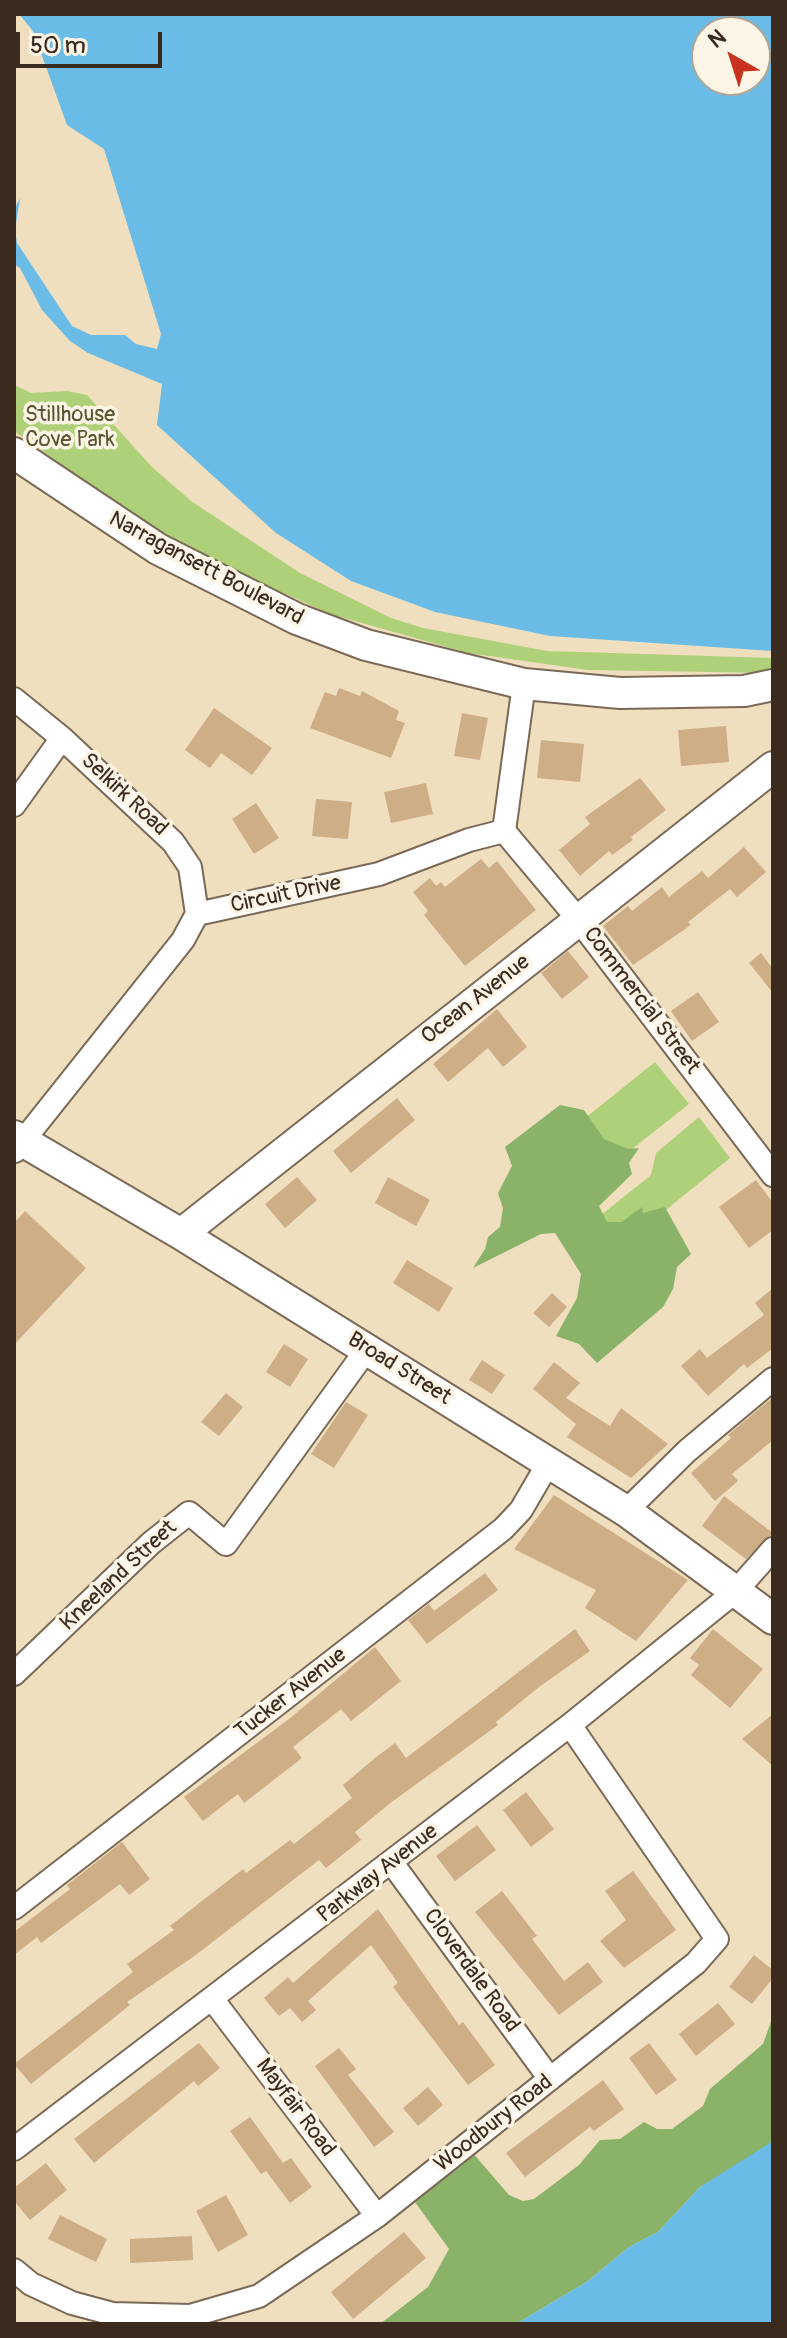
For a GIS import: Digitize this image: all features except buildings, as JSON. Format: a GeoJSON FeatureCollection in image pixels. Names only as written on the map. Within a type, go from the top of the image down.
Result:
{"type":"FeatureCollection","features":[{"type":"Feature","properties":{"kind":"street","name":"Narragansett Boulevard"},"geometry":{"type":"LineString","coordinates":[[14,453],[158,549],[284,614],[366,645],[524,684],[620,693],[758,688],[773,700]]}},
{"type":"Feature","properties":{"kind":"street"},"geometry":{"type":"LineString","coordinates":[[504,831],[524,684]]}},
{"type":"Feature","properties":{"kind":"street","name":"Selkirk Road"},"geometry":{"type":"LineString","coordinates":[[14,699],[62,738],[173,842],[190,867],[197,914]]}},
{"type":"Feature","properties":{"kind":"street"},"geometry":{"type":"LineString","coordinates":[[14,805],[62,738]]}},
{"type":"Feature","properties":{"kind":"street","name":"Ocean Avenue"},"geometry":{"type":"LineString","coordinates":[[181,1234],[773,767]]}},
{"type":"Feature","properties":{"kind":"street","name":"Circuit Drive"},"geometry":{"type":"LineString","coordinates":[[197,914],[379,874],[469,840],[504,831]]}},
{"type":"Feature","properties":{"kind":"street","name":"Commercial Street"},"geometry":{"type":"LineString","coordinates":[[504,831],[578,919],[773,1175]]}},
{"type":"Feature","properties":{"kind":"street"},"geometry":{"type":"LineString","coordinates":[[17,1143],[183,940],[197,914]]}},
{"type":"Feature","properties":{"kind":"street","name":"Broad Street"},"geometry":{"type":"LineString","coordinates":[[17,1143],[181,1234],[549,1462],[626,1511],[773,1619]]}},
{"type":"Feature","properties":{"kind":"street","name":"Kneeland Street"},"geometry":{"type":"LineString","coordinates":[[14,1674],[151,1543],[189,1513],[226,1544],[367,1349]]}},
{"type":"Feature","properties":{"kind":"street"},"geometry":{"type":"LineString","coordinates":[[626,1511],[687,1451],[773,1379]]}},
{"type":"Feature","properties":{"kind":"street","name":"Tucker Avenue"},"geometry":{"type":"LineString","coordinates":[[14,1908],[503,1529],[521,1510],[549,1462]]}},
{"type":"Feature","properties":{"kind":"street","name":"Parkway Avenue"},"geometry":{"type":"LineString","coordinates":[[14,2149],[570,1725],[736,1591],[773,1549]]}},
{"type":"Feature","properties":{"kind":"street","name":"Woodbury Road"},"geometry":{"type":"LineString","coordinates":[[14,2270],[31,2284],[72,2303],[113,2314],[190,2316],[259,2296],[377,2216],[696,1963],[717,1939],[570,1725]]}},
{"type":"Feature","properties":{"kind":"street","name":"Cloverdale Road"},"geometry":{"type":"LineString","coordinates":[[392,1863],[550,2079]]}},
{"type":"Feature","properties":{"kind":"street","name":"Mayfair Road"},"geometry":{"type":"LineString","coordinates":[[213,2000],[377,2216]]}},
{"type":"Feature","properties":{"kind":"green space","name":"Stillhouse Cove Park"},"geometry":{"type":"Polygon","coordinates":[[[14,385],[31,393],[67,391],[87,395],[152,467],[191,501],[300,573],[391,618],[423,628],[547,651],[773,658],[773,673],[588,670],[468,653],[330,614],[198,554],[131,514],[14,431],[14,385]]]}},
{"type":"Feature","properties":{"kind":"green space"},"geometry":{"type":"Polygon","coordinates":[[[655,1062],[689,1104],[617,1161],[584,1119],[655,1062]]]}},
{"type":"Feature","properties":{"kind":"green space"},"geometry":{"type":"Polygon","coordinates":[[[560,1105],[584,1110],[604,1139],[628,1149],[639,1148],[629,1163],[632,1174],[599,1206],[607,1222],[622,1222],[642,1207],[643,1213],[665,1207],[691,1254],[677,1267],[673,1289],[663,1307],[597,1363],[579,1344],[556,1336],[577,1298],[581,1274],[555,1233],[541,1234],[473,1268],[485,1249],[488,1237],[500,1227],[503,1208],[498,1193],[512,1166],[505,1147],[560,1105]]]}},
{"type":"Feature","properties":{"kind":"green space"},"geometry":{"type":"Polygon","coordinates":[[[699,1117],[730,1158],[614,1252],[591,1223],[651,1175],[656,1153],[699,1117]]]}},
{"type":"Feature","properties":{"kind":"green space"},"geometry":{"type":"Polygon","coordinates":[[[773,2016],[773,2141],[761,2152],[700,2187],[658,2232],[629,2247],[588,2281],[516,2324],[380,2324],[428,2287],[449,2249],[407,2191],[466,2145],[509,2195],[523,2201],[534,2199],[579,2165],[600,2140],[620,2139],[644,2122],[657,2129],[672,2129],[703,2106],[710,2089],[763,2044],[773,2016]]]}},
{"type":"Feature","properties":{"kind":"water"},"geometry":{"type":"Polygon","coordinates":[[[19,14],[773,14],[773,651],[550,636],[435,612],[351,581],[276,533],[157,425],[162,384],[88,353],[70,341],[42,310],[20,268],[14,264],[14,210],[20,198],[15,230],[17,243],[72,326],[91,335],[125,335],[136,344],[157,349],[161,334],[104,149],[67,125],[33,31],[19,14]]]}},
{"type":"Feature","properties":{"kind":"water"},"geometry":{"type":"Polygon","coordinates":[[[773,2141],[773,2324],[516,2324],[588,2281],[629,2247],[658,2232],[700,2187],[773,2141]]]}}]}
